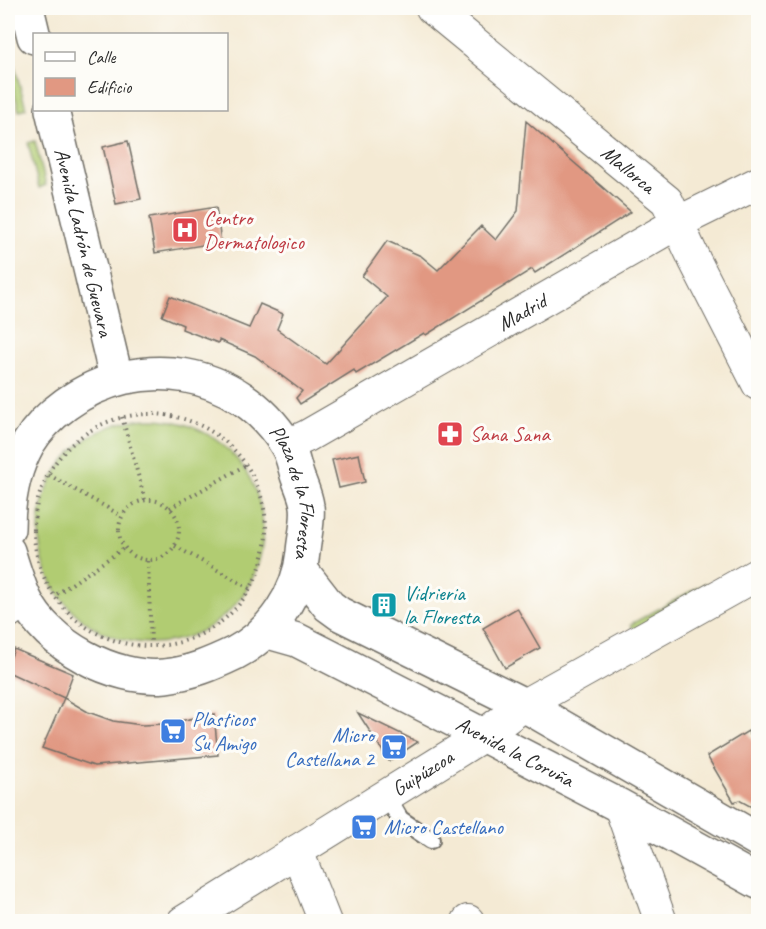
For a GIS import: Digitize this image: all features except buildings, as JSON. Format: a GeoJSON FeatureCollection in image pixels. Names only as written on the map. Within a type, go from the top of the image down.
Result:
{"type":"FeatureCollection","features":[{"type":"Feature","properties":{"kind":"main road"},"geometry":{"type":"LineString","coordinates":[[27,8],[33,33]]}},
{"type":"Feature","properties":{"kind":"main road","name":"Avenida Ladrón de Guevara"},"geometry":{"type":"LineString","coordinates":[[52,111],[116,377]]}},
{"type":"Feature","properties":{"kind":"main road","name":"Plaza de la Floresta"},"geometry":{"type":"LineString","coordinates":[[8,529],[8,494],[18,443],[86,390],[116,377],[170,372],[216,383],[257,409],[287,445],[307,506],[301,570],[285,606],[265,631],[244,649],[203,669],[163,676],[122,672],[84,658],[51,633],[29,603],[8,550]]}},
{"type":"Feature","properties":{"kind":"main road","name":"Avenida la Coruña"},"geometry":{"type":"LineString","coordinates":[[301,570],[330,606],[340,614],[524,705],[759,840]]}},
{"type":"Feature","properties":{"kind":"main road","name":"Avenida la Coruña"},"geometry":{"type":"LineString","coordinates":[[265,631],[297,640],[620,806],[759,882]]}},
{"type":"Feature","properties":{"kind":"street","name":"Mallorca"},"geometry":{"type":"LineString","coordinates":[[432,8],[667,201],[679,222],[695,261],[759,384]]}},
{"type":"Feature","properties":{"kind":"street","name":"Madrid"},"geometry":{"type":"LineString","coordinates":[[287,445],[679,222],[759,183]]}},
{"type":"Feature","properties":{"kind":"street","name":"Guipúzcoa"},"geometry":{"type":"LineString","coordinates":[[183,921],[482,736],[524,705],[759,574]]}},
{"type":"Feature","properties":{"kind":"street"},"geometry":{"type":"LineString","coordinates":[[620,806],[662,921]]}},
{"type":"Feature","properties":{"kind":"street"},"geometry":{"type":"LineString","coordinates":[[297,851],[325,921]]}},
{"type":"Feature","properties":{"kind":"lane"},"geometry":{"type":"LineString","coordinates":[[386,795],[400,819],[430,840]]}},
{"type":"Feature","properties":{"kind":"path"},"geometry":{"type":"LineString","coordinates":[[149,414],[194,422],[231,447],[246,465],[257,484],[266,529],[264,552],[251,589],[233,612],[196,638],[174,645],[151,647],[107,639],[87,628],[69,614],[29,603],[43,576],[34,532],[36,509],[48,475],[68,449],[85,435],[122,417],[149,414]]}},
{"type":"Feature","properties":{"kind":"path"},"geometry":{"type":"LineString","coordinates":[[122,417],[145,500]]}},
{"type":"Feature","properties":{"kind":"path"},"geometry":{"type":"LineString","coordinates":[[170,508],[246,465]]}},
{"type":"Feature","properties":{"kind":"path"},"geometry":{"type":"LineString","coordinates":[[48,475],[122,516]]}},
{"type":"Feature","properties":{"kind":"path"},"geometry":{"type":"LineString","coordinates":[[159,501],[170,508],[179,526],[175,546],[168,554],[148,561],[139,559],[123,548],[118,527],[122,516],[135,502],[159,501]]}},
{"type":"Feature","properties":{"kind":"path"},"geometry":{"type":"LineString","coordinates":[[175,546],[251,589]]}},
{"type":"Feature","properties":{"kind":"path"},"geometry":{"type":"LineString","coordinates":[[29,603],[123,548]]}},
{"type":"Feature","properties":{"kind":"path"},"geometry":{"type":"LineString","coordinates":[[148,561],[151,647]]}},
{"type":"Feature","properties":{"kind":"green space"},"geometry":{"type":"Polygon","coordinates":[[[14,64],[26,108],[19,111],[8,66],[14,64]]]}},
{"type":"Feature","properties":{"kind":"green space"},"geometry":{"type":"Polygon","coordinates":[[[35,141],[46,185],[39,188],[28,143],[35,141]]]}},
{"type":"Feature","properties":{"kind":"green space"},"geometry":{"type":"Polygon","coordinates":[[[151,419],[173,421],[194,428],[213,438],[230,452],[244,469],[254,488],[261,509],[263,531],[261,553],[254,574],[244,593],[230,610],[213,624],[194,634],[173,641],[151,643],[129,641],[108,634],[89,624],[72,610],[58,593],[48,574],[41,553],[39,531],[41,509],[48,488],[58,469],[72,452],[89,438],[108,428],[129,421],[151,419]]]}},
{"type":"Feature","properties":{"kind":"green space"},"geometry":{"type":"Polygon","coordinates":[[[706,583],[710,592],[635,635],[631,624],[706,583]]]}},
{"type":"Feature","properties":{"kind":"place","name":"Centro Dermatologico"},"geometry":{"type":"Point","coordinates":[185,230]}},
{"type":"Feature","properties":{"kind":"place","name":"Sana Sana"},"geometry":{"type":"Point","coordinates":[450,434]}},
{"type":"Feature","properties":{"kind":"place","name":"Vidrieria la Floresta"},"geometry":{"type":"Point","coordinates":[384,605]}},
{"type":"Feature","properties":{"kind":"place","name":"Plasticos Su Amigo"},"geometry":{"type":"Point","coordinates":[173,731]}},
{"type":"Feature","properties":{"kind":"place","name":"Micro Castellana 2"},"geometry":{"type":"Point","coordinates":[394,747]}},
{"type":"Feature","properties":{"kind":"place","name":"Micro Castellano"},"geometry":{"type":"Point","coordinates":[364,827]}}]}
